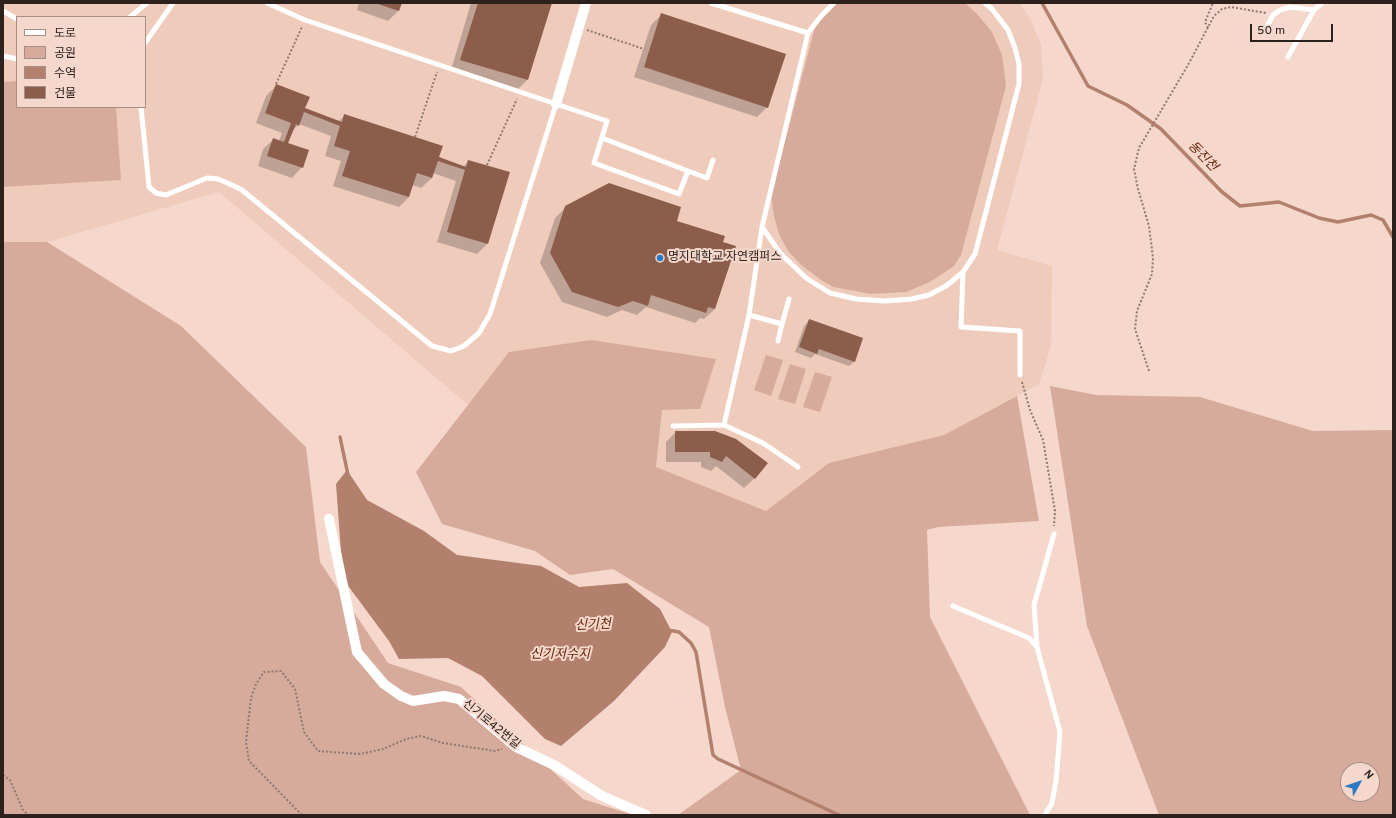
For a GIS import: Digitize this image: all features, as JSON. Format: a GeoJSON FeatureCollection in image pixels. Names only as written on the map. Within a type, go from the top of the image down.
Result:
{"type":"FeatureCollection","features":[{"type":"Feature","properties":{"kind":"street"},"geometry":{"type":"LineString","coordinates":[[556,104],[586,3]]}},
{"type":"Feature","properties":{"kind":"street","name":"신기로42번길"},"geometry":{"type":"LineString","coordinates":[[329,519],[357,652],[384,684],[400,696],[413,701],[444,696],[459,699],[513,745],[554,765],[602,796],[646,815]]}},
{"type":"Feature","properties":{"kind":"lane"},"geometry":{"type":"LineString","coordinates":[[131,16],[147,3]]}},
{"type":"Feature","properties":{"kind":"lane"},"geometry":{"type":"LineString","coordinates":[[146,42],[173,3]]}},
{"type":"Feature","properties":{"kind":"lane"},"geometry":{"type":"LineString","coordinates":[[267,3],[305,20],[608,121],[594,162],[679,194],[688,171]]}},
{"type":"Feature","properties":{"kind":"lane"},"geometry":{"type":"LineString","coordinates":[[711,3],[808,33]]}},
{"type":"Feature","properties":{"kind":"lane"},"geometry":{"type":"LineString","coordinates":[[724,426],[749,315],[762,227],[808,33],[820,16],[834,3]]}},
{"type":"Feature","properties":{"kind":"lane"},"geometry":{"type":"LineString","coordinates":[[762,227],[785,258],[806,278],[830,293],[856,298],[885,301],[912,299],[929,295],[946,286],[963,272],[975,254],[1020,84],[1019,64],[1008,30],[986,3]]}},
{"type":"Feature","properties":{"kind":"lane"},"geometry":{"type":"LineString","coordinates":[[1288,57],[1314,10],[1322,3]]}},
{"type":"Feature","properties":{"kind":"lane"},"geometry":{"type":"LineString","coordinates":[[1265,30],[1273,15],[1280,10],[1290,7],[1314,10]]}},
{"type":"Feature","properties":{"kind":"lane"},"geometry":{"type":"LineString","coordinates":[[3,11],[16,18]]}},
{"type":"Feature","properties":{"kind":"lane"},"geometry":{"type":"LineString","coordinates":[[3,56],[16,59]]}},
{"type":"Feature","properties":{"kind":"lane"},"geometry":{"type":"LineString","coordinates":[[141,108],[150,187],[156,193],[166,195],[207,178],[218,179],[242,190],[432,346],[451,351],[464,346],[479,333],[490,314],[556,104]]}},
{"type":"Feature","properties":{"kind":"lane"},"geometry":{"type":"LineString","coordinates":[[602,138],[707,178],[714,160]]}},
{"type":"Feature","properties":{"kind":"lane"},"geometry":{"type":"LineString","coordinates":[[963,272],[961,327],[1020,331],[1020,375]]}},
{"type":"Feature","properties":{"kind":"lane"},"geometry":{"type":"LineString","coordinates":[[778,340],[789,299]]}},
{"type":"Feature","properties":{"kind":"lane"},"geometry":{"type":"LineString","coordinates":[[749,315],[782,324]]}},
{"type":"Feature","properties":{"kind":"lane"},"geometry":{"type":"LineString","coordinates":[[673,426],[724,426],[763,442],[798,467]]}},
{"type":"Feature","properties":{"kind":"lane"},"geometry":{"type":"LineString","coordinates":[[1045,815],[1052,803],[1056,781],[1060,732],[1037,647],[1034,605],[1054,534]]}},
{"type":"Feature","properties":{"kind":"lane"},"geometry":{"type":"LineString","coordinates":[[953,606],[1029,638],[1037,647]]}},
{"type":"Feature","properties":{"kind":"path"},"geometry":{"type":"LineString","coordinates":[[1208,28],[1205,22],[1212,3]]}},
{"type":"Feature","properties":{"kind":"path"},"geometry":{"type":"LineString","coordinates":[[1149,372],[1135,329],[1137,312],[1152,274],[1153,258],[1149,226],[1138,189],[1134,169],[1139,148],[1214,16],[1222,9],[1231,7],[1261,11],[1273,15]]}},
{"type":"Feature","properties":{"kind":"path"},"geometry":{"type":"LineString","coordinates":[[276,84],[305,20]]}},
{"type":"Feature","properties":{"kind":"path"},"geometry":{"type":"LineString","coordinates":[[578,28],[644,49]]}},
{"type":"Feature","properties":{"kind":"path"},"geometry":{"type":"LineString","coordinates":[[415,137],[439,65]]}},
{"type":"Feature","properties":{"kind":"path"},"geometry":{"type":"LineString","coordinates":[[487,165],[520,92]]}},
{"type":"Feature","properties":{"kind":"path"},"geometry":{"type":"LineString","coordinates":[[1020,375],[1030,410],[1043,440],[1055,511],[1054,534]]}},
{"type":"Feature","properties":{"kind":"path"},"geometry":{"type":"LineString","coordinates":[[302,815],[249,761],[246,742],[251,698],[256,684],[264,672],[281,671],[295,689],[304,732],[318,751],[360,754],[383,749],[406,739],[421,736],[443,743],[495,751],[513,745]]}},
{"type":"Feature","properties":{"kind":"path"},"geometry":{"type":"LineString","coordinates":[[3,775],[10,780],[23,810],[28,815]]}},
{"type":"Feature","properties":{"kind":"shaded area","name":"명지대학교 자연캠퍼스"},"geometry":{"type":"Polygon","coordinates":[[[3,3],[1019,3],[1030,18],[1041,45],[1043,79],[997,250],[1052,266],[1051,346],[1039,384],[944,435],[829,463],[766,511],[656,467],[662,410],[700,409],[715,359],[510,352],[468,405],[219,192],[47,242],[3,242],[3,3]]]}},
{"type":"Feature","properties":{"kind":"green space"},"geometry":{"type":"Polygon","coordinates":[[[837,3],[965,3],[977,14],[992,32],[1002,55],[1006,86],[961,255],[954,266],[930,282],[906,292],[871,294],[833,287],[800,264],[788,251],[779,234],[774,216],[771,195],[815,27],[837,3]]]}},
{"type":"Feature","properties":{"kind":"green space"},"geometry":{"type":"Polygon","coordinates":[[[16,81],[16,108],[116,108],[121,180],[3,187],[3,82],[16,81]]]}},
{"type":"Feature","properties":{"kind":"green space"},"geometry":{"type":"Polygon","coordinates":[[[3,242],[47,242],[181,326],[306,447],[320,562],[388,663],[461,687],[583,799],[633,815],[3,815],[3,242]]]}},
{"type":"Feature","properties":{"kind":"green space"},"geometry":{"type":"Polygon","coordinates":[[[591,340],[716,359],[700,409],[662,410],[656,467],[766,511],[829,463],[944,435],[1017,396],[1039,521],[938,527],[927,530],[930,617],[1030,815],[678,815],[741,770],[725,707],[709,627],[613,569],[570,575],[535,551],[442,524],[416,472],[509,352],[591,340]]]}},
{"type":"Feature","properties":{"kind":"green space"},"geometry":{"type":"Polygon","coordinates":[[[766,355],[783,360],[771,396],[754,390],[766,355]]]}},
{"type":"Feature","properties":{"kind":"green space"},"geometry":{"type":"Polygon","coordinates":[[[790,364],[806,369],[795,404],[778,399],[790,364]]]}},
{"type":"Feature","properties":{"kind":"green space"},"geometry":{"type":"Polygon","coordinates":[[[815,372],[832,377],[820,412],[803,407],[815,372]]]}},
{"type":"Feature","properties":{"kind":"green space"},"geometry":{"type":"Polygon","coordinates":[[[1050,386],[1096,395],[1200,397],[1313,431],[1393,430],[1393,815],[1159,815],[1087,626],[1050,386]]]}},
{"type":"Feature","properties":{"kind":"water","name":"신기저수지"},"geometry":{"type":"Polygon","coordinates":[[[347,470],[367,500],[424,531],[457,555],[541,566],[579,587],[627,583],[660,609],[672,632],[665,647],[614,701],[561,746],[545,739],[482,676],[448,658],[399,659],[389,641],[343,579],[336,484],[347,470]]]}},
{"type":"Feature","properties":{"kind":"building"},"geometry":{"type":"Polygon","coordinates":[[[375,3],[402,3],[399,11],[375,3]]]}},
{"type":"Feature","properties":{"kind":"building"},"geometry":{"type":"Polygon","coordinates":[[[478,3],[552,3],[528,80],[460,60],[478,3]]]}},
{"type":"Feature","properties":{"kind":"building"},"geometry":{"type":"Polygon","coordinates":[[[661,13],[786,54],[768,108],[644,67],[661,13]]]}},
{"type":"Feature","properties":{"kind":"building"},"geometry":{"type":"Polygon","coordinates":[[[276,84],[310,97],[305,108],[342,122],[344,114],[443,146],[439,157],[466,167],[468,160],[510,172],[488,244],[447,232],[465,170],[438,161],[432,178],[417,173],[409,197],[342,176],[350,151],[334,146],[340,126],[304,112],[299,126],[296,124],[288,143],[309,150],[303,168],[267,156],[273,138],[284,142],[291,123],[265,113],[276,84]]]}},
{"type":"Feature","properties":{"kind":"building"},"geometry":{"type":"Polygon","coordinates":[[[609,183],[681,207],[677,221],[725,236],[723,242],[736,246],[715,309],[708,307],[706,313],[651,295],[648,306],[633,301],[618,307],[572,292],[550,253],[565,206],[609,183]]]}},
{"type":"Feature","properties":{"kind":"building"},"geometry":{"type":"Polygon","coordinates":[[[809,319],[863,338],[855,362],[819,349],[817,354],[799,347],[809,319]]]}},
{"type":"Feature","properties":{"kind":"building"},"geometry":{"type":"Polygon","coordinates":[[[675,431],[715,431],[736,439],[768,463],[755,479],[726,456],[722,462],[710,457],[710,452],[675,452],[675,431]]]}},
{"type":"Feature","properties":{"kind":"waterway","name":"동진천"},"geometry":{"type":"LineString","coordinates":[[1042,3],[1088,86],[1127,105],[1161,129],[1222,192],[1240,206],[1279,202],[1319,218],[1338,222],[1371,215],[1383,220],[1393,237]]}},
{"type":"Feature","properties":{"kind":"waterway","name":"신기천"},"geometry":{"type":"LineString","coordinates":[[340,437],[348,475]]}},
{"type":"Feature","properties":{"kind":"waterway","name":"신기천"},"geometry":{"type":"LineString","coordinates":[[668,630],[679,632],[691,643],[696,652],[713,755],[718,759],[839,815]]}},
{"type":"Feature","properties":{"kind":"place","name":"명지대학교 자연캠퍼스"},"geometry":{"type":"Point","coordinates":[660,258]}}]}
